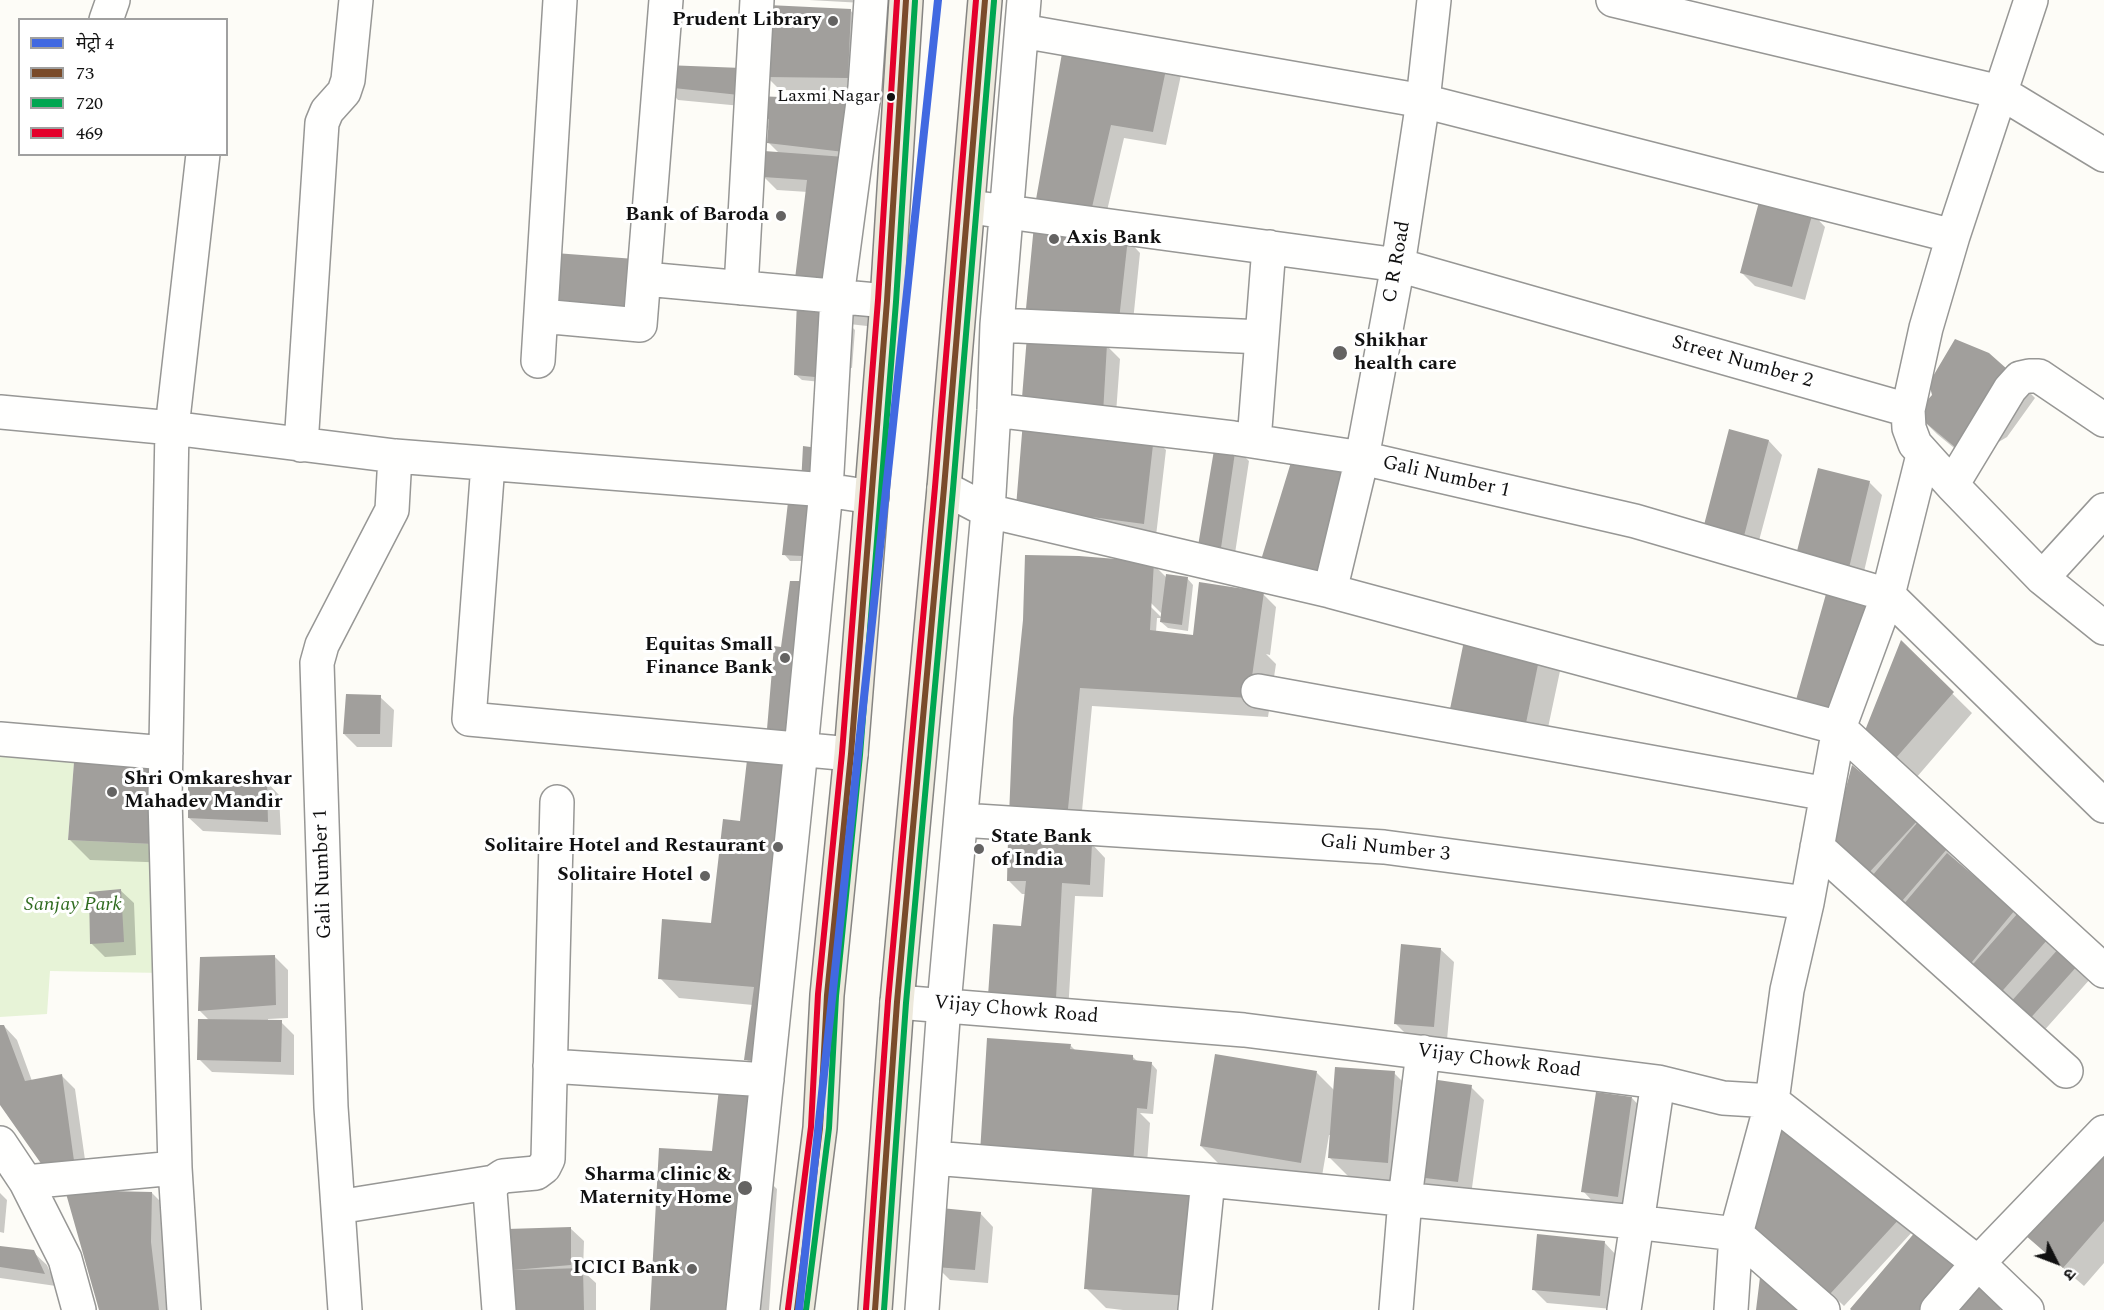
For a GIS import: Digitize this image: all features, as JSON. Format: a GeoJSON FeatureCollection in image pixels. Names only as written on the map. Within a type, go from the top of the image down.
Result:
{"type":"FeatureCollection","features":[{"type":"Feature","properties":{"kind":"main road"},"geometry":{"type":"LineString","coordinates":[[797,1310],[819,1128],[827,995],[851,754],[887,301],[906,0]]}},
{"type":"Feature","properties":{"kind":"main road"},"geometry":{"type":"LineString","coordinates":[[875,1310],[897,1002],[944,488],[985,0]]}},
{"type":"Feature","properties":{"kind":"street"},"geometry":{"type":"LineString","coordinates":[[107,18],[113,0]]}},
{"type":"Feature","properties":{"kind":"street"},"geometry":{"type":"LineString","coordinates":[[301,445],[322,123],[327,111],[344,92],[348,80],[356,0]]}},
{"type":"Feature","properties":{"kind":"street"},"geometry":{"type":"LineString","coordinates":[[538,361],[560,0]]}},
{"type":"Feature","properties":{"kind":"street"},"geometry":{"type":"LineString","coordinates":[[541,316],[640,325],[666,0]]}},
{"type":"Feature","properties":{"kind":"street"},"geometry":{"type":"LineString","coordinates":[[741,288],[757,0]]}},
{"type":"Feature","properties":{"kind":"street"},"geometry":{"type":"LineString","coordinates":[[743,1310],[826,490],[837,297],[865,87],[871,0]]}},
{"type":"Feature","properties":{"kind":"street","name":"C R Road"},"geometry":{"type":"LineString","coordinates":[[1330,591],[1362,458],[1398,265],[1423,101],[1434,0]]}},
{"type":"Feature","properties":{"kind":"street"},"geometry":{"type":"LineString","coordinates":[[1613,0],[2000,92],[2104,155]]}},
{"type":"Feature","properties":{"kind":"street"},"geometry":{"type":"LineString","coordinates":[[2031,0],[1953,236],[1926,328],[1908,410],[1909,428],[1915,444],[1923,455],[2042,578],[2104,628]]}},
{"type":"Feature","properties":{"kind":"street"},"geometry":{"type":"LineString","coordinates":[[922,1310],[944,1005],[988,511],[997,325],[1023,16],[1423,101],[1953,236]]}},
{"type":"Feature","properties":{"kind":"street"},"geometry":{"type":"LineString","coordinates":[[184,1310],[175,1168],[165,798],[172,428],[203,156]]}},
{"type":"Feature","properties":{"kind":"street","name":"Street Number 2"},"geometry":{"type":"LineString","coordinates":[[968,207],[1398,265],[1908,410]]}},
{"type":"Feature","properties":{"kind":"street"},"geometry":{"type":"LineString","coordinates":[[1254,441],[1269,247]]}},
{"type":"Feature","properties":{"kind":"street"},"geometry":{"type":"LineString","coordinates":[[645,279],[887,301]]}},
{"type":"Feature","properties":{"kind":"street"},"geometry":{"type":"LineString","coordinates":[[997,325],[1262,337]]}},
{"type":"Feature","properties":{"kind":"street"},"geometry":{"type":"LineString","coordinates":[[1952,485],[2010,389],[2020,378],[2039,376],[2104,420]]}},
{"type":"Feature","properties":{"kind":"street","name":"Gali Number 1"},"geometry":{"type":"LineString","coordinates":[[994,410],[1254,441],[1362,458],[1635,521],[1888,595]]}},
{"type":"Feature","properties":{"kind":"street"},"geometry":{"type":"LineString","coordinates":[[0,412],[172,428],[395,456],[826,490],[872,497]]}},
{"type":"Feature","properties":{"kind":"street"},"geometry":{"type":"LineString","coordinates":[[1731,1310],[1736,1234],[1772,1101],[1787,990],[1807,903],[1839,728],[1888,595],[1923,455]]}},
{"type":"Feature","properties":{"kind":"street","name":"Gali Number 1"},"geometry":{"type":"LineString","coordinates":[[345,1310],[332,1107],[317,663],[322,645],[392,510],[395,456]]}},
{"type":"Feature","properties":{"kind":"street"},"geometry":{"type":"LineString","coordinates":[[488,464],[469,719],[851,754]]}},
{"type":"Feature","properties":{"kind":"street"},"geometry":{"type":"LineString","coordinates":[[944,488],[988,511],[1330,591],[1839,728],[2104,971]]}},
{"type":"Feature","properties":{"kind":"street"},"geometry":{"type":"LineString","coordinates":[[2042,578],[2104,510]]}},
{"type":"Feature","properties":{"kind":"street"},"geometry":{"type":"LineString","coordinates":[[1888,595],[2104,806]]}},
{"type":"Feature","properties":{"kind":"street"},"geometry":{"type":"LineString","coordinates":[[1258,691],[1827,794]]}},
{"type":"Feature","properties":{"kind":"street"},"geometry":{"type":"LineString","coordinates":[[0,739],[166,753]]}},
{"type":"Feature","properties":{"kind":"street"},"geometry":{"type":"LineString","coordinates":[[338,1207],[494,1182],[503,1176],[536,1173],[544,1167],[548,1159],[557,802]]}},
{"type":"Feature","properties":{"kind":"street","name":"Gali Number 3"},"geometry":{"type":"LineString","coordinates":[[961,820],[1384,847],[1807,903]]}},
{"type":"Feature","properties":{"kind":"street"},"geometry":{"type":"LineString","coordinates":[[1818,847],[2066,1071]]}},
{"type":"Feature","properties":{"kind":"street","name":"Vijay Chowk Road"},"geometry":{"type":"LineString","coordinates":[[897,1002],[1244,1030],[1658,1082],[1723,1098],[1772,1101]]}},
{"type":"Feature","properties":{"kind":"street"},"geometry":{"type":"LineString","coordinates":[[1396,1310],[1405,1199],[1423,1052]]}},
{"type":"Feature","properties":{"kind":"street"},"geometry":{"type":"LineString","coordinates":[[550,1066],[767,1080]]}},
{"type":"Feature","properties":{"kind":"street"},"geometry":{"type":"LineString","coordinates":[[1624,1310],[1635,1222],[1658,1082]]}},
{"type":"Feature","properties":{"kind":"street"},"geometry":{"type":"LineString","coordinates":[[1772,1101],[1978,1263],[2027,1310]]}},
{"type":"Feature","properties":{"kind":"street"},"geometry":{"type":"LineString","coordinates":[[1937,1310],[1978,1263],[2104,1132]]}},
{"type":"Feature","properties":{"kind":"street"},"geometry":{"type":"LineString","coordinates":[[0,1143],[26,1182],[65,1258],[79,1310]]}},
{"type":"Feature","properties":{"kind":"street"},"geometry":{"type":"LineString","coordinates":[[933,1158],[1208,1180],[1736,1234],[1824,1310]]}},
{"type":"Feature","properties":{"kind":"street"},"geometry":{"type":"LineString","coordinates":[[26,1182],[175,1168]]}},
{"type":"Feature","properties":{"kind":"street"},"geometry":{"type":"LineString","coordinates":[[1195,1310],[1208,1180]]}},
{"type":"Feature","properties":{"kind":"street"},"geometry":{"type":"LineString","coordinates":[[494,1182],[490,1191],[498,1298]]}},
{"type":"Feature","properties":{"kind":"green space","name":"Sanjay Park"},"geometry":{"type":"Polygon","coordinates":[[[0,744],[75,749],[68,840],[154,844],[163,973],[50,971],[47,1014],[0,1017],[0,744]]]}},
{"type":"Feature","properties":{"kind":"building"},"geometry":{"type":"Polygon","coordinates":[[[768,5],[851,9],[848,78],[765,77],[768,5]]]}},
{"type":"Feature","properties":{"kind":"building"},"geometry":{"type":"Polygon","coordinates":[[[1064,42],[1168,60],[1153,132],[1111,125],[1090,216],[1035,205],[1064,42]]]}},
{"type":"Feature","properties":{"kind":"building"},"geometry":{"type":"Polygon","coordinates":[[[665,65],[742,68],[739,95],[664,87],[665,65]]]}},
{"type":"Feature","properties":{"kind":"building"},"geometry":{"type":"Polygon","coordinates":[[[757,96],[847,100],[844,152],[767,143],[769,119],[755,118],[757,96]]]}},
{"type":"Feature","properties":{"kind":"building"},"geometry":{"type":"Polygon","coordinates":[[[764,151],[845,157],[831,290],[794,287],[807,180],[763,177],[764,151]]]}},
{"type":"Feature","properties":{"kind":"building"},"geometry":{"type":"Polygon","coordinates":[[[1760,198],[1813,212],[1792,287],[1740,273],[1760,198]]]}},
{"type":"Feature","properties":{"kind":"building"},"geometry":{"type":"Polygon","coordinates":[[[1034,225],[1128,238],[1118,329],[1025,319],[1034,225]]]}},
{"type":"Feature","properties":{"kind":"building"},"geometry":{"type":"Polygon","coordinates":[[[555,253],[635,259],[630,318],[548,310],[555,253]]]}},
{"type":"Feature","properties":{"kind":"building"},"geometry":{"type":"Polygon","coordinates":[[[797,301],[830,303],[825,378],[794,375],[797,301]]]}},
{"type":"Feature","properties":{"kind":"building"},"geometry":{"type":"Polygon","coordinates":[[[1027,336],[1107,344],[1103,414],[1021,410],[1027,336]]]}},
{"type":"Feature","properties":{"kind":"building"},"geometry":{"type":"Polygon","coordinates":[[[1955,339],[1989,353],[2016,377],[1956,448],[1915,414],[1932,395],[1929,383],[1955,339]]]}},
{"type":"Feature","properties":{"kind":"building"},"geometry":{"type":"Polygon","coordinates":[[[1023,421],[1154,436],[1144,524],[1016,507],[1023,421]]]}},
{"type":"Feature","properties":{"kind":"building"},"geometry":{"type":"Polygon","coordinates":[[[1729,429],[1769,440],[1744,536],[1704,525],[1729,429]]]}},
{"type":"Feature","properties":{"kind":"building"},"geometry":{"type":"Polygon","coordinates":[[[1215,444],[1236,446],[1221,548],[1198,546],[1215,444]]]}},
{"type":"Feature","properties":{"kind":"building"},"geometry":{"type":"Polygon","coordinates":[[[803,446],[825,449],[823,463],[801,484],[803,446]]]}},
{"type":"Feature","properties":{"kind":"building"},"geometry":{"type":"Polygon","coordinates":[[[1292,459],[1350,472],[1324,575],[1261,560],[1292,459]]]}},
{"type":"Feature","properties":{"kind":"building"},"geometry":{"type":"Polygon","coordinates":[[[1818,468],[1870,481],[1849,568],[1796,555],[1818,468]]]}},
{"type":"Feature","properties":{"kind":"building"},"geometry":{"type":"Polygon","coordinates":[[[788,502],[818,506],[796,743],[766,741],[774,646],[781,647],[790,581],[800,581],[802,556],[782,555],[788,502]]]}},
{"type":"Feature","properties":{"kind":"building"},"geometry":{"type":"Polygon","coordinates":[[[1025,555],[1079,556],[1154,562],[1150,630],[1193,635],[1199,582],[1264,592],[1249,698],[1080,688],[1067,819],[1009,816],[1013,718],[1023,620],[1025,555]]]}},
{"type":"Feature","properties":{"kind":"building"},"geometry":{"type":"Polygon","coordinates":[[[1166,574],[1188,577],[1182,625],[1160,622],[1166,574]]]}},
{"type":"Feature","properties":{"kind":"building"},"geometry":{"type":"Polygon","coordinates":[[[1826,594],[1869,604],[1835,718],[1794,707],[1826,594]]]}},
{"type":"Feature","properties":{"kind":"building"},"geometry":{"type":"Polygon","coordinates":[[[1465,636],[1541,650],[1526,723],[1450,709],[1465,636]]]}},
{"type":"Feature","properties":{"kind":"building"},"geometry":{"type":"Polygon","coordinates":[[[1901,640],[1954,692],[1895,759],[1864,733],[1901,640]]]}},
{"type":"Feature","properties":{"kind":"building"},"geometry":{"type":"Polygon","coordinates":[[[346,694],[381,695],[380,734],[343,734],[346,694]]]}},
{"type":"Feature","properties":{"kind":"building","name":"Shri Omkareshvar Mahadev Mandir"},"geometry":{"type":"Polygon","coordinates":[[[75,749],[151,760],[154,844],[68,840],[75,749]]]}},
{"type":"Feature","properties":{"kind":"building"},"geometry":{"type":"Polygon","coordinates":[[[747,760],[791,764],[759,1061],[744,1060],[754,987],[658,979],[662,919],[711,923],[723,819],[740,821],[747,760]]]}},
{"type":"Feature","properties":{"kind":"building"},"geometry":{"type":"Polygon","coordinates":[[[1852,765],[1918,820],[1864,878],[1830,848],[1852,765]]]}},
{"type":"Feature","properties":{"kind":"building"},"geometry":{"type":"Polygon","coordinates":[[[188,775],[267,780],[268,822],[188,818],[188,775]]]}},
{"type":"Feature","properties":{"kind":"building"},"geometry":{"type":"Polygon","coordinates":[[[1917,823],[1947,849],[1896,908],[1866,883],[1917,823]]]}},
{"type":"Feature","properties":{"kind":"building"},"geometry":{"type":"Polygon","coordinates":[[[1008,839],[1092,843],[1090,885],[1062,883],[1056,999],[988,996],[993,924],[1021,926],[1026,881],[1007,881],[1008,839]]]}},
{"type":"Feature","properties":{"kind":"building"},"geometry":{"type":"Polygon","coordinates":[[[1947,853],[2015,910],[1967,968],[1897,912],[1947,853]]]}},
{"type":"Feature","properties":{"kind":"building"},"geometry":{"type":"Polygon","coordinates":[[[121,889],[124,942],[90,944],[89,892],[121,889]]]}},
{"type":"Feature","properties":{"kind":"building"},"geometry":{"type":"Polygon","coordinates":[[[2018,913],[2048,939],[1997,997],[1967,971],[2018,913]]]}},
{"type":"Feature","properties":{"kind":"building"},"geometry":{"type":"Polygon","coordinates":[[[1401,944],[1441,948],[1434,1027],[1394,1024],[1401,944]]]}},
{"type":"Feature","properties":{"kind":"building"},"geometry":{"type":"Polygon","coordinates":[[[2060,947],[2079,964],[2027,1022],[2008,1005],[2060,947]]]}},
{"type":"Feature","properties":{"kind":"building"},"geometry":{"type":"Polygon","coordinates":[[[275,955],[276,1005],[198,1011],[200,957],[275,955]]]}},
{"type":"Feature","properties":{"kind":"building"},"geometry":{"type":"Polygon","coordinates":[[[198,1019],[282,1020],[281,1062],[197,1060],[198,1019]]]}},
{"type":"Feature","properties":{"kind":"building"},"geometry":{"type":"Polygon","coordinates":[[[0,1025],[4,1025],[25,1081],[62,1074],[75,1168],[47,1172],[0,1105],[0,1025]]]}},
{"type":"Feature","properties":{"kind":"building"},"geometry":{"type":"Polygon","coordinates":[[[987,1038],[1071,1044],[1070,1049],[1133,1055],[1133,1060],[1152,1062],[1147,1109],[1137,1108],[1133,1165],[980,1153],[987,1038]]]}},
{"type":"Feature","properties":{"kind":"building"},"geometry":{"type":"Polygon","coordinates":[[[1215,1054],[1317,1071],[1301,1163],[1200,1146],[1215,1054]]]}},
{"type":"Feature","properties":{"kind":"building"},"geometry":{"type":"Polygon","coordinates":[[[1335,1067],[1395,1071],[1388,1163],[1328,1158],[1335,1067]]]}},
{"type":"Feature","properties":{"kind":"building"},"geometry":{"type":"Polygon","coordinates":[[[1431,1079],[1472,1085],[1458,1182],[1417,1177],[1431,1079]]]}},
{"type":"Feature","properties":{"kind":"building"},"geometry":{"type":"Polygon","coordinates":[[[720,1080],[752,1083],[742,1152],[732,1310],[650,1310],[659,1148],[712,1151],[720,1080]]]}},
{"type":"Feature","properties":{"kind":"building"},"geometry":{"type":"Polygon","coordinates":[[[1596,1092],[1632,1097],[1618,1197],[1581,1192],[1596,1092]]]}},
{"type":"Feature","properties":{"kind":"building"},"geometry":{"type":"Polygon","coordinates":[[[1782,1120],[1902,1216],[1830,1294],[1806,1272],[1753,1234],[1782,1120]]]}},
{"type":"Feature","properties":{"kind":"building"},"geometry":{"type":"Polygon","coordinates":[[[2104,1145],[2104,1221],[2063,1268],[2025,1235],[2104,1145]]]}},
{"type":"Feature","properties":{"kind":"building"},"geometry":{"type":"Polygon","coordinates":[[[1093,1177],[1199,1185],[1190,1296],[1084,1289],[1093,1177]]]}},
{"type":"Feature","properties":{"kind":"building"},"geometry":{"type":"Polygon","coordinates":[[[65,1190],[152,1192],[151,1242],[159,1310],[99,1310],[65,1190]]]}},
{"type":"Feature","properties":{"kind":"building"},"geometry":{"type":"Polygon","coordinates":[[[941,1208],[981,1212],[975,1270],[935,1267],[941,1208]]]}},
{"type":"Feature","properties":{"kind":"building"},"geometry":{"type":"Polygon","coordinates":[[[1922,1224],[1966,1263],[1922,1310],[1851,1310],[1850,1309],[1922,1224]]]}},
{"type":"Feature","properties":{"kind":"building"},"geometry":{"type":"Polygon","coordinates":[[[571,1227],[571,1265],[513,1270],[583,1268],[584,1310],[504,1310],[507,1229],[571,1227]]]}},
{"type":"Feature","properties":{"kind":"building"},"geometry":{"type":"Polygon","coordinates":[[[1537,1234],[1605,1241],[1600,1296],[1532,1290],[1537,1234]]]}},
{"type":"Feature","properties":{"kind":"building"},"geometry":{"type":"Polygon","coordinates":[[[0,1246],[34,1250],[45,1274],[0,1267],[0,1246]]]}},
{"type":"Feature","properties":{"kind":"building"},"geometry":{"type":"Polygon","coordinates":[[[1761,1269],[1808,1310],[1756,1310],[1761,1269]]]}},
{"type":"Feature","properties":{"kind":"building"},"geometry":{"type":"Polygon","coordinates":[[[1976,1276],[2004,1305],[2000,1310],[1946,1310],[1976,1276]]]}},
{"type":"Feature","properties":{"kind":"metro line","name":"4"},"geometry":{"type":"LineString","coordinates":[[799,1310],[938,0]]}},
{"type":"Feature","properties":{"kind":"transit line","name":"469"},"geometry":{"type":"LineString","coordinates":[[788,1309],[811,1127],[818,994],[842,753],[878,300],[897,0]]}},
{"type":"Feature","properties":{"kind":"transit line","name":"73"},"geometry":{"type":"LineString","coordinates":[[797,1310],[820,1128],[827,995],[851,754],[887,301],[906,0]]}},
{"type":"Feature","properties":{"kind":"transit line","name":"469"},"geometry":{"type":"LineString","coordinates":[[866,1309],[888,1001],[935,487],[976,0]]}},
{"type":"Feature","properties":{"kind":"transit line","name":"73"},"geometry":{"type":"LineString","coordinates":[[875,1310],[897,1002],[944,488],[985,0]]}},
{"type":"Feature","properties":{"kind":"transit line","name":"720"},"geometry":{"type":"LineString","coordinates":[[806,1310],[829,1128],[836,996],[860,755],[896,302],[915,1]]}},
{"type":"Feature","properties":{"kind":"transit line","name":"720"},"geometry":{"type":"LineString","coordinates":[[884,1310],[906,1003],[953,489],[994,1]]}},
{"type":"Feature","properties":{"kind":"place","name":"Prudent Library"},"geometry":{"type":"Point","coordinates":[833,21]}},
{"type":"Feature","properties":{"kind":"place","name":"Laxmi Nagar"},"geometry":{"type":"Point","coordinates":[891,97]}},
{"type":"Feature","properties":{"kind":"place","name":"Bank of Baroda"},"geometry":{"type":"Point","coordinates":[781,216]}},
{"type":"Feature","properties":{"kind":"place","name":"Axis Bank"},"geometry":{"type":"Point","coordinates":[1054,239]}},
{"type":"Feature","properties":{"kind":"place","name":"Shikhar health care"},"geometry":{"type":"Point","coordinates":[1340,353]}},
{"type":"Feature","properties":{"kind":"place","name":"Equitas Small Finance Bank"},"geometry":{"type":"Point","coordinates":[785,658]}},
{"type":"Feature","properties":{"kind":"place","name":"Shri Omkareshvar Mahadev Mandir"},"geometry":{"type":"Point","coordinates":[112,792]}},
{"type":"Feature","properties":{"kind":"place","name":"Solitaire Hotel and Restaurant"},"geometry":{"type":"Point","coordinates":[778,847]}},
{"type":"Feature","properties":{"kind":"place","name":"State Bank of India"},"geometry":{"type":"Point","coordinates":[979,849]}},
{"type":"Feature","properties":{"kind":"place","name":"Solitaire Hotel"},"geometry":{"type":"Point","coordinates":[705,876]}},
{"type":"Feature","properties":{"kind":"place","name":"Sharma clinic & Maternity Home"},"geometry":{"type":"Point","coordinates":[745,1188]}},
{"type":"Feature","properties":{"kind":"place","name":"ICICI Bank"},"geometry":{"type":"Point","coordinates":[692,1269]}}]}
